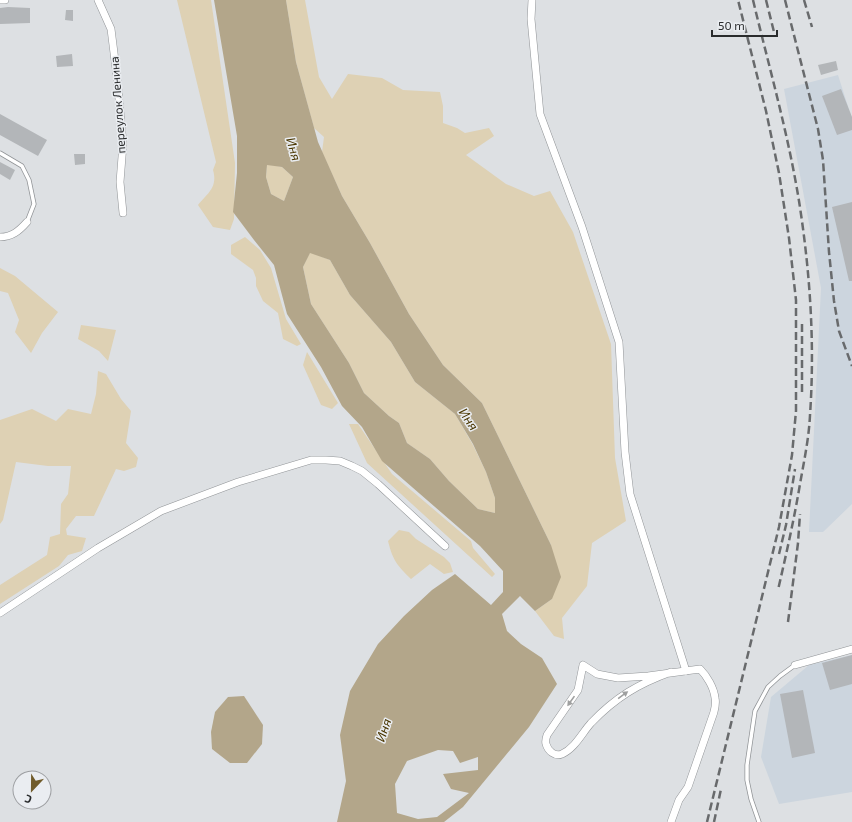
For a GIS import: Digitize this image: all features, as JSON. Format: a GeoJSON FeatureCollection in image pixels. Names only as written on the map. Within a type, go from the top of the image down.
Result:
{"type":"FeatureCollection","features":[{"type":"Feature","properties":{"kind":"street"},"geometry":{"type":"LineString","coordinates":[[0,0],[5,0]]}},
{"type":"Feature","properties":{"kind":"street","name":"переулок Ленина"},"geometry":{"type":"LineString","coordinates":[[98,0],[111,29],[117,76],[123,144],[120,182],[124,213]]}},
{"type":"Feature","properties":{"kind":"street"},"geometry":{"type":"LineString","coordinates":[[532,0],[531,19],[540,114],[582,227],[619,342],[625,452],[630,494],[686,671]]}},
{"type":"Feature","properties":{"kind":"street"},"geometry":{"type":"LineString","coordinates":[[0,237],[19,232],[27,222]]}},
{"type":"Feature","properties":{"kind":"street"},"geometry":{"type":"LineString","coordinates":[[0,613],[98,548],[161,511],[238,482],[311,460],[340,461],[362,471],[445,546]]}},
{"type":"Feature","properties":{"kind":"street"},"geometry":{"type":"LineString","coordinates":[[795,665],[852,649]]}},
{"type":"Feature","properties":{"kind":"street"},"geometry":{"type":"LineString","coordinates":[[671,672],[643,683],[627,692],[610,705],[591,723],[569,749],[561,754],[557,755],[553,753],[545,742],[547,735],[578,690],[583,664],[597,674],[618,678],[648,676],[671,672],[700,669],[705,673],[711,684],[716,699],[714,712],[688,787],[679,800],[671,822]]}},
{"type":"Feature","properties":{"kind":"lane"},"geometry":{"type":"LineString","coordinates":[[0,153],[22,166],[28,180],[34,204],[27,222]]}},
{"type":"Feature","properties":{"kind":"lane"},"geometry":{"type":"LineString","coordinates":[[759,822],[751,799],[747,780],[747,766],[755,711],[768,688],[780,676],[795,665]]}},
{"type":"Feature","properties":{"kind":"shaded area"},"geometry":{"type":"Polygon","coordinates":[[[177,0],[211,0],[235,163],[234,219],[230,230],[213,227],[198,205],[213,185],[213,170],[216,162],[177,0]]]}},
{"type":"Feature","properties":{"kind":"shaded area"},"geometry":{"type":"Polygon","coordinates":[[[286,0],[305,0],[319,77],[332,99],[348,74],[382,78],[403,90],[440,92],[443,106],[443,123],[457,128],[465,133],[489,128],[494,136],[466,155],[506,184],[534,196],[550,191],[573,232],[611,344],[615,458],[626,521],[592,543],[587,586],[562,618],[564,639],[554,636],[535,611],[552,599],[551,545],[482,403],[443,365],[409,314],[342,196],[322,152],[324,137],[314,128],[296,62],[286,0]]]}},
{"type":"Feature","properties":{"kind":"shaded area"},"geometry":{"type":"Polygon","coordinates":[[[838,75],[852,119],[852,504],[823,532],[809,532],[821,288],[784,89],[838,75]]]}},
{"type":"Feature","properties":{"kind":"shaded area"},"geometry":{"type":"Polygon","coordinates":[[[267,164],[282,167],[293,177],[284,201],[271,194],[266,177],[267,164]]]}},
{"type":"Feature","properties":{"kind":"shaded area"},"geometry":{"type":"Polygon","coordinates":[[[245,237],[260,250],[271,268],[286,319],[301,344],[297,346],[283,339],[278,313],[263,301],[256,286],[256,278],[253,270],[231,254],[231,245],[245,237]]]}},
{"type":"Feature","properties":{"kind":"shaded area"},"geometry":{"type":"Polygon","coordinates":[[[310,252],[330,260],[350,295],[391,342],[415,382],[455,414],[473,445],[486,472],[495,498],[495,513],[478,509],[449,481],[430,459],[407,443],[399,423],[364,393],[349,363],[311,304],[303,267],[310,252]]]}},
{"type":"Feature","properties":{"kind":"shaded area"},"geometry":{"type":"Polygon","coordinates":[[[0,268],[15,276],[58,312],[42,333],[31,353],[15,332],[19,320],[8,293],[0,291],[0,268]]]}},
{"type":"Feature","properties":{"kind":"shaded area"},"geometry":{"type":"Polygon","coordinates":[[[81,325],[116,330],[108,361],[99,351],[78,339],[81,325]]]}},
{"type":"Feature","properties":{"kind":"shaded area"},"geometry":{"type":"Polygon","coordinates":[[[307,352],[338,403],[332,409],[321,405],[303,365],[307,352]]]}},
{"type":"Feature","properties":{"kind":"shaded area"},"geometry":{"type":"Polygon","coordinates":[[[98,371],[106,374],[121,399],[131,411],[126,443],[138,458],[136,467],[124,471],[116,469],[94,516],[76,516],[66,529],[67,535],[86,538],[82,551],[68,555],[59,566],[0,604],[0,585],[47,555],[50,537],[60,534],[61,504],[68,494],[71,466],[48,466],[16,462],[3,520],[0,524],[0,420],[32,409],[56,421],[68,409],[91,414],[96,394],[98,371]]]}},
{"type":"Feature","properties":{"kind":"shaded area"},"geometry":{"type":"Polygon","coordinates":[[[349,424],[358,424],[392,474],[471,541],[473,548],[495,574],[492,577],[367,463],[349,424]]]}},
{"type":"Feature","properties":{"kind":"shaded area"},"geometry":{"type":"Polygon","coordinates":[[[399,530],[409,532],[416,539],[444,557],[450,563],[453,572],[444,574],[430,564],[411,579],[396,562],[388,541],[399,530]]]}},
{"type":"Feature","properties":{"kind":"shaded area"},"geometry":{"type":"Polygon","coordinates":[[[852,655],[852,792],[779,804],[761,757],[771,697],[809,665],[852,655]]]}},
{"type":"Feature","properties":{"kind":"water","name":"Иня"},"geometry":{"type":"Polygon","coordinates":[[[214,0],[286,0],[296,62],[318,142],[342,196],[409,314],[443,365],[482,403],[551,545],[561,577],[552,599],[535,611],[520,596],[502,614],[507,631],[521,644],[542,658],[557,684],[529,727],[463,807],[444,822],[337,822],[346,781],[340,735],[350,691],[378,644],[404,616],[432,590],[455,574],[491,605],[503,592],[503,571],[480,546],[382,461],[362,427],[342,406],[321,367],[287,314],[274,265],[233,212],[237,173],[237,136],[214,0]],[[267,165],[266,177],[271,194],[284,201],[293,177],[282,167],[267,165]],[[310,253],[303,267],[311,304],[349,363],[364,393],[399,423],[407,443],[430,459],[449,481],[478,509],[495,513],[495,498],[486,472],[473,444],[455,414],[415,382],[391,342],[350,295],[330,260],[310,253]],[[438,750],[407,761],[395,784],[397,813],[418,819],[437,817],[469,793],[451,789],[443,774],[478,770],[478,757],[460,763],[453,751],[438,750]]]}},
{"type":"Feature","properties":{"kind":"water"},"geometry":{"type":"Polygon","coordinates":[[[244,696],[263,725],[262,744],[247,763],[230,763],[212,749],[211,732],[215,712],[228,697],[244,696]]]}},
{"type":"Feature","properties":{"kind":"building"},"geometry":{"type":"Polygon","coordinates":[[[0,8],[30,8],[30,23],[0,24],[0,8]]]}},
{"type":"Feature","properties":{"kind":"building"},"geometry":{"type":"Polygon","coordinates":[[[66,10],[73,10],[73,21],[65,20],[66,10]]]}},
{"type":"Feature","properties":{"kind":"building"},"geometry":{"type":"Polygon","coordinates":[[[72,54],[73,66],[57,67],[56,56],[72,54]]]}},
{"type":"Feature","properties":{"kind":"building"},"geometry":{"type":"Polygon","coordinates":[[[836,61],[838,70],[821,75],[818,65],[836,61]]]}},
{"type":"Feature","properties":{"kind":"building"},"geometry":{"type":"Polygon","coordinates":[[[841,89],[852,117],[852,130],[837,135],[822,96],[841,89]]]}},
{"type":"Feature","properties":{"kind":"building"},"geometry":{"type":"Polygon","coordinates":[[[0,114],[47,140],[38,156],[0,135],[0,114]]]}},
{"type":"Feature","properties":{"kind":"building"},"geometry":{"type":"Polygon","coordinates":[[[74,154],[85,154],[85,164],[75,165],[74,154]]]}},
{"type":"Feature","properties":{"kind":"building"},"geometry":{"type":"Polygon","coordinates":[[[0,162],[15,170],[10,180],[0,174],[0,162]]]}},
{"type":"Feature","properties":{"kind":"building"},"geometry":{"type":"Polygon","coordinates":[[[852,202],[852,281],[849,281],[832,207],[852,202]]]}},
{"type":"Feature","properties":{"kind":"building"},"geometry":{"type":"Polygon","coordinates":[[[852,655],[852,684],[830,690],[822,663],[852,655]]]}},
{"type":"Feature","properties":{"kind":"building"},"geometry":{"type":"Polygon","coordinates":[[[803,690],[815,753],[792,758],[780,694],[803,690]]]}},
{"type":"Feature","properties":{"kind":"railway"},"geometry":{"type":"LineString","coordinates":[[707,822],[779,527],[792,455],[796,411],[796,300],[789,238],[779,173],[766,111],[738,0]]}},
{"type":"Feature","properties":{"kind":"railway"},"geometry":{"type":"LineString","coordinates":[[753,0],[795,176],[809,280],[812,334],[809,432],[795,511],[778,590]]}},
{"type":"Feature","properties":{"kind":"railway"},"geometry":{"type":"LineString","coordinates":[[766,0],[774,32]]}},
{"type":"Feature","properties":{"kind":"railway"},"geometry":{"type":"LineString","coordinates":[[785,0],[818,129],[823,160],[834,301],[839,331],[852,366]]}},
{"type":"Feature","properties":{"kind":"railway"},"geometry":{"type":"LineString","coordinates":[[804,0],[812,27]]}},
{"type":"Feature","properties":{"kind":"railway"},"geometry":{"type":"LineString","coordinates":[[802,324],[802,392]]}},
{"type":"Feature","properties":{"kind":"railway"},"geometry":{"type":"LineString","coordinates":[[779,554],[786,525],[795,469]]}},
{"type":"Feature","properties":{"kind":"railway"},"geometry":{"type":"LineString","coordinates":[[788,622],[798,543],[800,514]]}},
{"type":"Feature","properties":{"kind":"railway"},"geometry":{"type":"LineString","coordinates":[[714,822],[721,789]]}}]}
